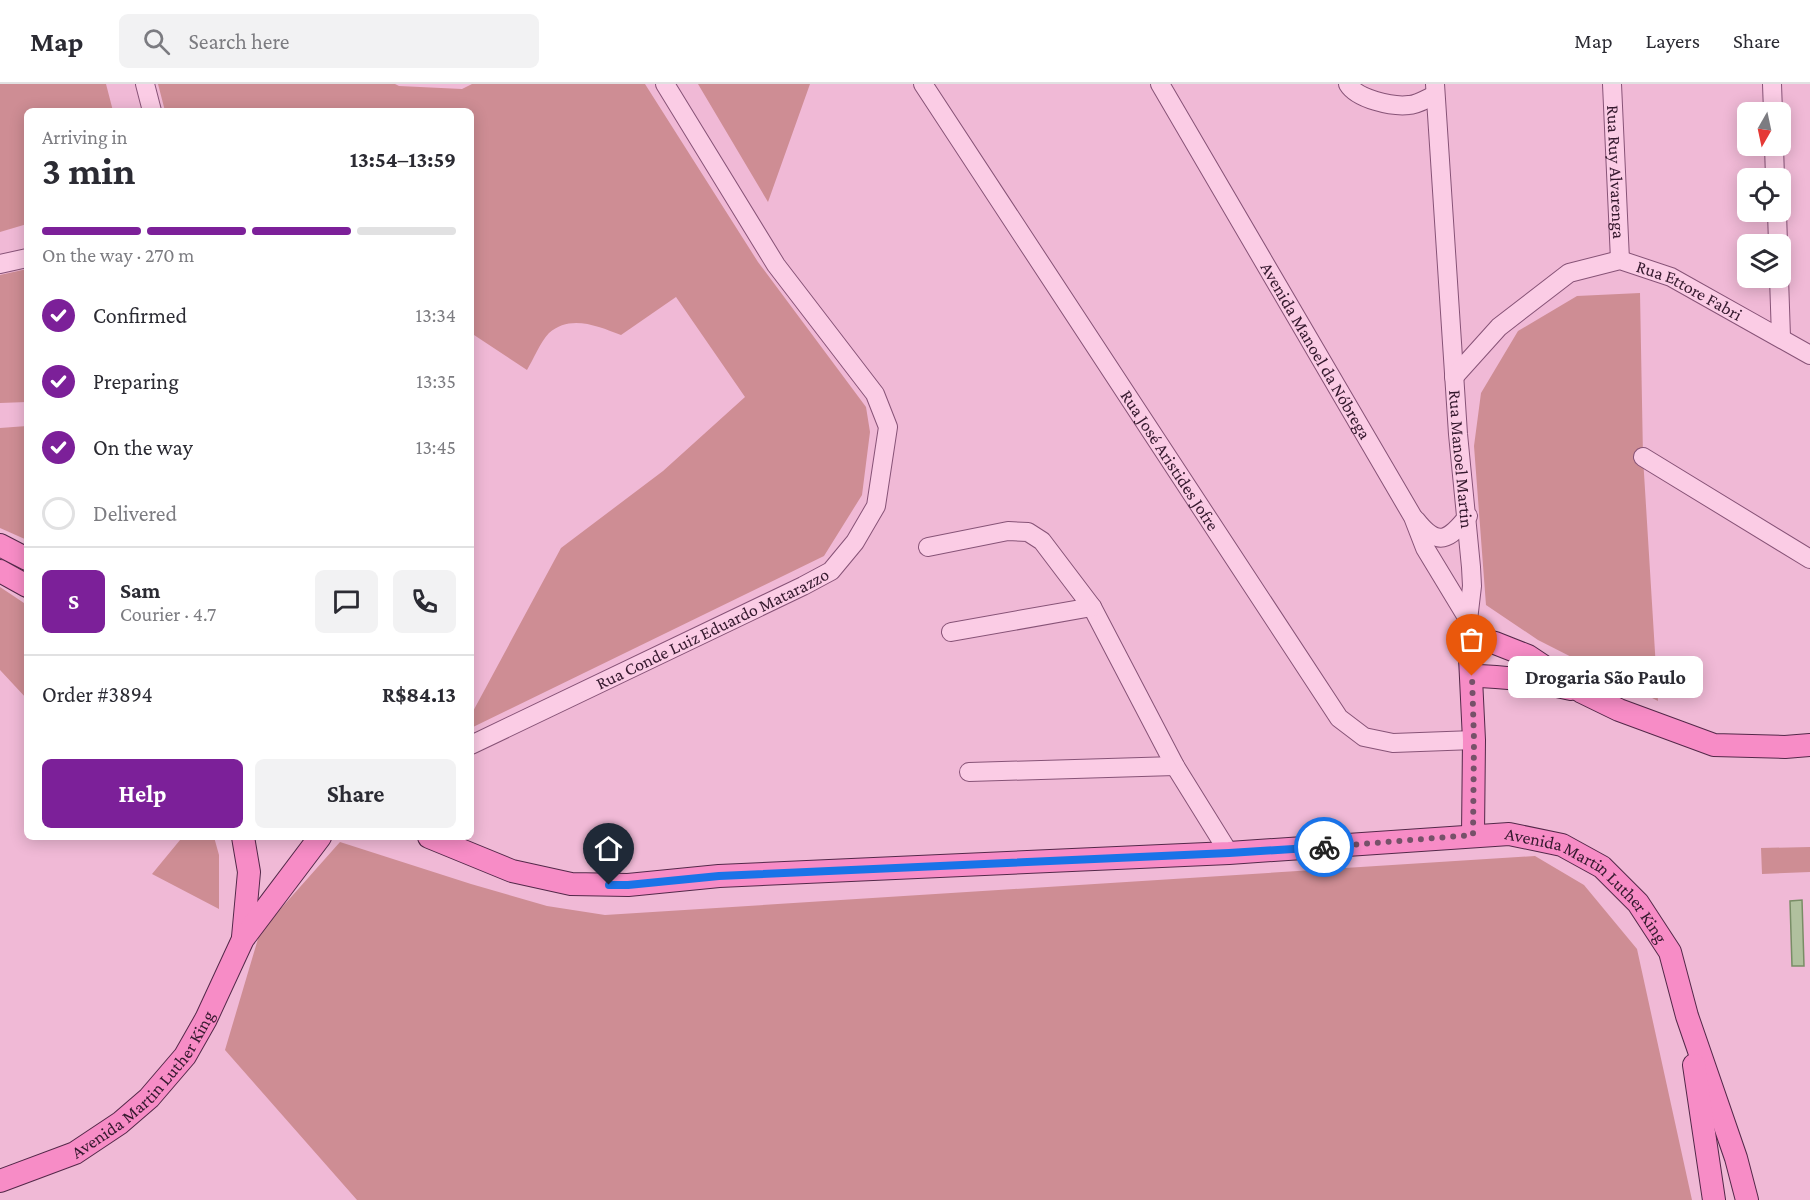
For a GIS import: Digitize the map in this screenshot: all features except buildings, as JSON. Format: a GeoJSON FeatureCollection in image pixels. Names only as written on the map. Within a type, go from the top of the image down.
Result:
{"type":"FeatureCollection","features":[{"type":"Feature","properties":{"kind":"main road"},"geometry":{"type":"LineString","coordinates":[[0,545],[24,557]]}},
{"type":"Feature","properties":{"kind":"main road"},"geometry":{"type":"LineString","coordinates":[[0,571],[24,584]]}},
{"type":"Feature","properties":{"kind":"main road","name":"Rua Manoel Martin"},"geometry":{"type":"LineString","coordinates":[[1469,628],[1474,740],[1473,835]]}},
{"type":"Feature","properties":{"kind":"main road"},"geometry":{"type":"LineString","coordinates":[[1469,628],[1495,643],[1528,656],[1582,692],[1619,710],[1714,745],[1785,747],[1810,745]]}},
{"type":"Feature","properties":{"kind":"main road"},"geometry":{"type":"LineString","coordinates":[[1472,676],[1524,679],[1582,692]]}},
{"type":"Feature","properties":{"kind":"main road","name":"Avenida Martin Luther King"},"geometry":{"type":"LineString","coordinates":[[436,840],[512,871],[571,884],[628,885],[719,876],[1229,853],[1473,835],[1509,834],[1562,845],[1602,867],[1638,903],[1670,952],[1687,1016],[1736,1158],[1747,1200]]}},
{"type":"Feature","properties":{"kind":"main road","name":"Avenida Martin Luther King"},"geometry":{"type":"LineString","coordinates":[[243,939],[249,872],[244,840]]}},
{"type":"Feature","properties":{"kind":"main road","name":"Avenida Martin Luther King"},"geometry":{"type":"LineString","coordinates":[[0,1181],[75,1153],[120,1123],[149,1098],[185,1056],[206,1019],[243,939],[318,840]]}},
{"type":"Feature","properties":{"kind":"main road"},"geometry":{"type":"LineString","coordinates":[[249,872],[255,880],[264,885],[284,886]]}},
{"type":"Feature","properties":{"kind":"main road","name":"Avenida Martin Luther King"},"geometry":{"type":"LineString","coordinates":[[1687,1016],[1713,1200]]}},
{"type":"Feature","properties":{"kind":"street"},"geometry":{"type":"LineString","coordinates":[[145,84],[151,108]]}},
{"type":"Feature","properties":{"kind":"street","name":"Rua Conde Luiz Eduardo Matarazzo"},"geometry":{"type":"LineString","coordinates":[[474,743],[831,571],[855,543],[876,506],[888,427],[874,394],[776,265],[665,84]]}},
{"type":"Feature","properties":{"kind":"street","name":"Avenida Manoel da Nóbrega"},"geometry":{"type":"LineString","coordinates":[[1160,84],[1413,517],[1425,548],[1469,628]]}},
{"type":"Feature","properties":{"kind":"street"},"geometry":{"type":"LineString","coordinates":[[1348,84],[1352,90],[1377,102],[1410,106],[1435,90]]}},
{"type":"Feature","properties":{"kind":"street","name":"Rua Ruy Alvarenga"},"geometry":{"type":"LineString","coordinates":[[1612,84],[1620,260]]}},
{"type":"Feature","properties":{"kind":"street"},"geometry":{"type":"LineString","coordinates":[[1772,84],[1773,102]]}},
{"type":"Feature","properties":{"kind":"street","name":"Rua José Aristides Jofre"},"geometry":{"type":"LineString","coordinates":[[932,88],[1339,718],[1365,737],[1394,743],[1474,740]]}},
{"type":"Feature","properties":{"kind":"street","name":"Rua Manoel Martin"},"geometry":{"type":"LineString","coordinates":[[1435,90],[1454,377],[1468,516],[1472,586],[1469,628]]}},
{"type":"Feature","properties":{"kind":"street"},"geometry":{"type":"LineString","coordinates":[[0,264],[24,259]]}},
{"type":"Feature","properties":{"kind":"street","name":"Rua Ettore Fabri"},"geometry":{"type":"LineString","coordinates":[[1454,377],[1499,327],[1569,273],[1620,260],[1671,277],[1810,355]]}},
{"type":"Feature","properties":{"kind":"street"},"geometry":{"type":"LineString","coordinates":[[1779,288],[1781,337]]}},
{"type":"Feature","properties":{"kind":"street"},"geometry":{"type":"LineString","coordinates":[[1643,458],[1810,558]]}},
{"type":"Feature","properties":{"kind":"street"},"geometry":{"type":"LineString","coordinates":[[1413,517],[1424,531],[1446,538],[1454,534],[1468,516]]}},
{"type":"Feature","properties":{"kind":"street"},"geometry":{"type":"LineString","coordinates":[[928,547],[1008,531],[1028,532],[1042,541],[1092,607],[1175,766],[1229,853]]}},
{"type":"Feature","properties":{"kind":"street"},"geometry":{"type":"LineString","coordinates":[[951,632],[1092,607]]}},
{"type":"Feature","properties":{"kind":"street"},"geometry":{"type":"LineString","coordinates":[[969,772],[1175,766]]}},
{"type":"Feature","properties":{"kind":"shaded area"},"geometry":{"type":"Polygon","coordinates":[[[0,84],[106,84],[112,108],[24,108],[24,225],[0,232],[0,84]]]}},
{"type":"Feature","properties":{"kind":"shaded area"},"geometry":{"type":"Polygon","coordinates":[[[158,84],[395,84],[462,89],[472,84],[645,84],[758,262],[866,407],[870,432],[862,495],[824,556],[474,727],[474,709],[561,548],[663,471],[745,397],[676,297],[621,335],[584,324],[566,324],[557,327],[546,336],[527,370],[474,335],[474,108],[164,108],[158,84]]]}},
{"type":"Feature","properties":{"kind":"shaded area"},"geometry":{"type":"Polygon","coordinates":[[[698,84],[810,84],[768,202],[698,84]]]}},
{"type":"Feature","properties":{"kind":"shaded area"},"geometry":{"type":"Polygon","coordinates":[[[24,270],[24,402],[0,403],[0,275],[24,270]]]}},
{"type":"Feature","properties":{"kind":"shaded area"},"geometry":{"type":"Polygon","coordinates":[[[1640,293],[1643,457],[1658,701],[1538,640],[1486,605],[1474,446],[1481,393],[1518,331],[1577,296],[1640,293]]]}},
{"type":"Feature","properties":{"kind":"shaded area"},"geometry":{"type":"Polygon","coordinates":[[[24,426],[24,539],[0,528],[0,428],[24,426]]]}},
{"type":"Feature","properties":{"kind":"shaded area"},"geometry":{"type":"Polygon","coordinates":[[[0,587],[24,603],[24,696],[0,670],[0,587]]]}},
{"type":"Feature","properties":{"kind":"shaded area"},"geometry":{"type":"Polygon","coordinates":[[[180,840],[215,840],[219,855],[219,909],[152,874],[180,840]]]}},
{"type":"Feature","properties":{"kind":"shaded area"},"geometry":{"type":"Polygon","coordinates":[[[340,842],[547,906],[605,915],[1535,856],[1584,885],[1637,949],[1692,1200],[357,1200],[225,1050],[260,932],[340,842]]]}},
{"type":"Feature","properties":{"kind":"shaded area"},"geometry":{"type":"Polygon","coordinates":[[[1810,847],[1810,872],[1762,874],[1761,848],[1810,847]]]}},
{"type":"Feature","properties":{"kind":"shaded area"},"geometry":{"type":"Polygon","coordinates":[[[1802,900],[1804,966],[1792,966],[1790,901],[1802,900]]]}},
{"type":"Feature","properties":{"kind":"way so far"},"geometry":{"type":"LineString","coordinates":[[1324,847],[1473,835],[1472,676]]}},
{"type":"Feature","properties":{"kind":"place","name":"Drogaria São Paulo"},"geometry":{"type":"Point","coordinates":[1472,676]}},
{"type":"Feature","properties":{"kind":"route"},"geometry":{"type":"LineString","coordinates":[[609,885],[719,876],[1324,847]]}}]}
